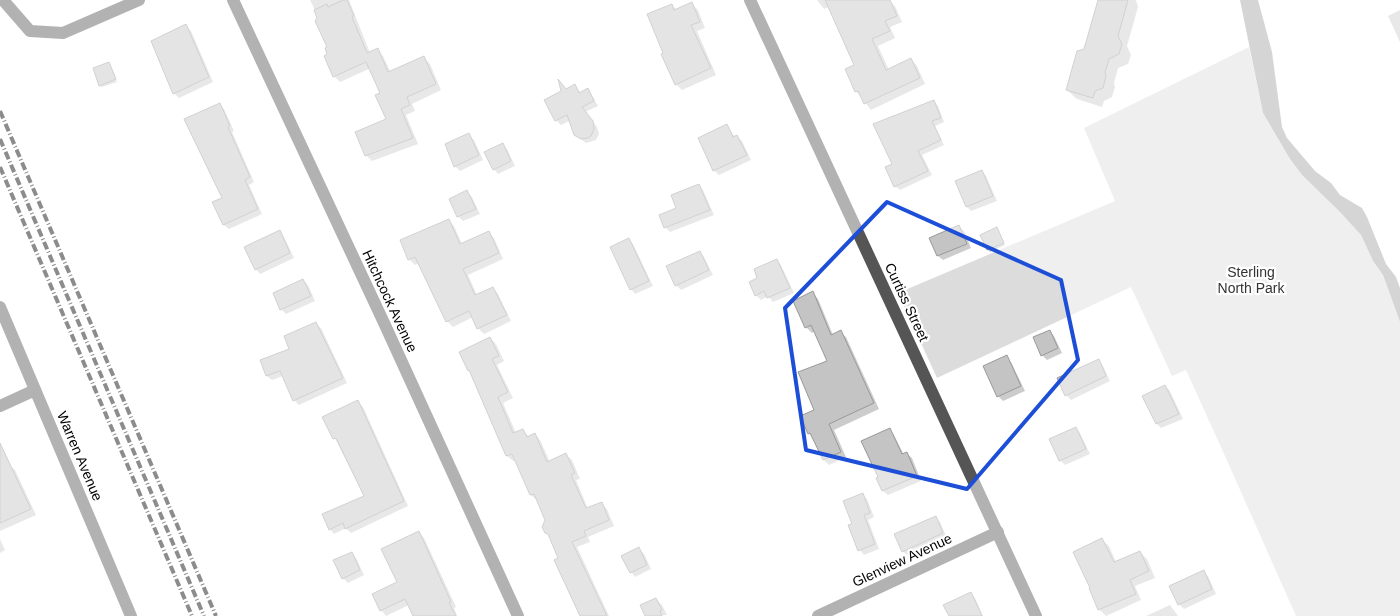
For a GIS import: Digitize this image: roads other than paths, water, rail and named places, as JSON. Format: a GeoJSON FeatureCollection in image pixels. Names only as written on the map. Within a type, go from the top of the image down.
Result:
{"type":"FeatureCollection","features":[{"type":"Feature","properties":{"kind":"street"},"geometry":{"type":"LineString","coordinates":[[3,0],[30,31],[63,33],[139,0]]}},
{"type":"Feature","properties":{"kind":"street","name":"Hitchcock Avenue"},"geometry":{"type":"LineString","coordinates":[[233,0],[518,616]]}},
{"type":"Feature","properties":{"kind":"street","name":"Curtiss Street"},"geometry":{"type":"LineString","coordinates":[[750,0],[1036,616]]}},
{"type":"Feature","properties":{"kind":"street","name":"Warren Avenue"},"geometry":{"type":"LineString","coordinates":[[0,307],[131,616]]}},
{"type":"Feature","properties":{"kind":"street"},"geometry":{"type":"LineString","coordinates":[[0,406],[35,390]]}},
{"type":"Feature","properties":{"kind":"street","name":"Glenview Avenue"},"geometry":{"type":"LineString","coordinates":[[818,616],[998,532]]}},
{"type":"Feature","properties":{"kind":"railway"},"geometry":{"type":"LineString","coordinates":[[0,111],[216,616]]}},
{"type":"Feature","properties":{"kind":"railway"},"geometry":{"type":"LineString","coordinates":[[0,139],[204,616]]}},
{"type":"Feature","properties":{"kind":"railway"},"geometry":{"type":"LineString","coordinates":[[0,167],[192,616]]}},
{"type":"Feature","properties":{"kind":"park label","name":"Sterling North Park"},"geometry":{"type":"Point","coordinates":[1251,280]}}]}
